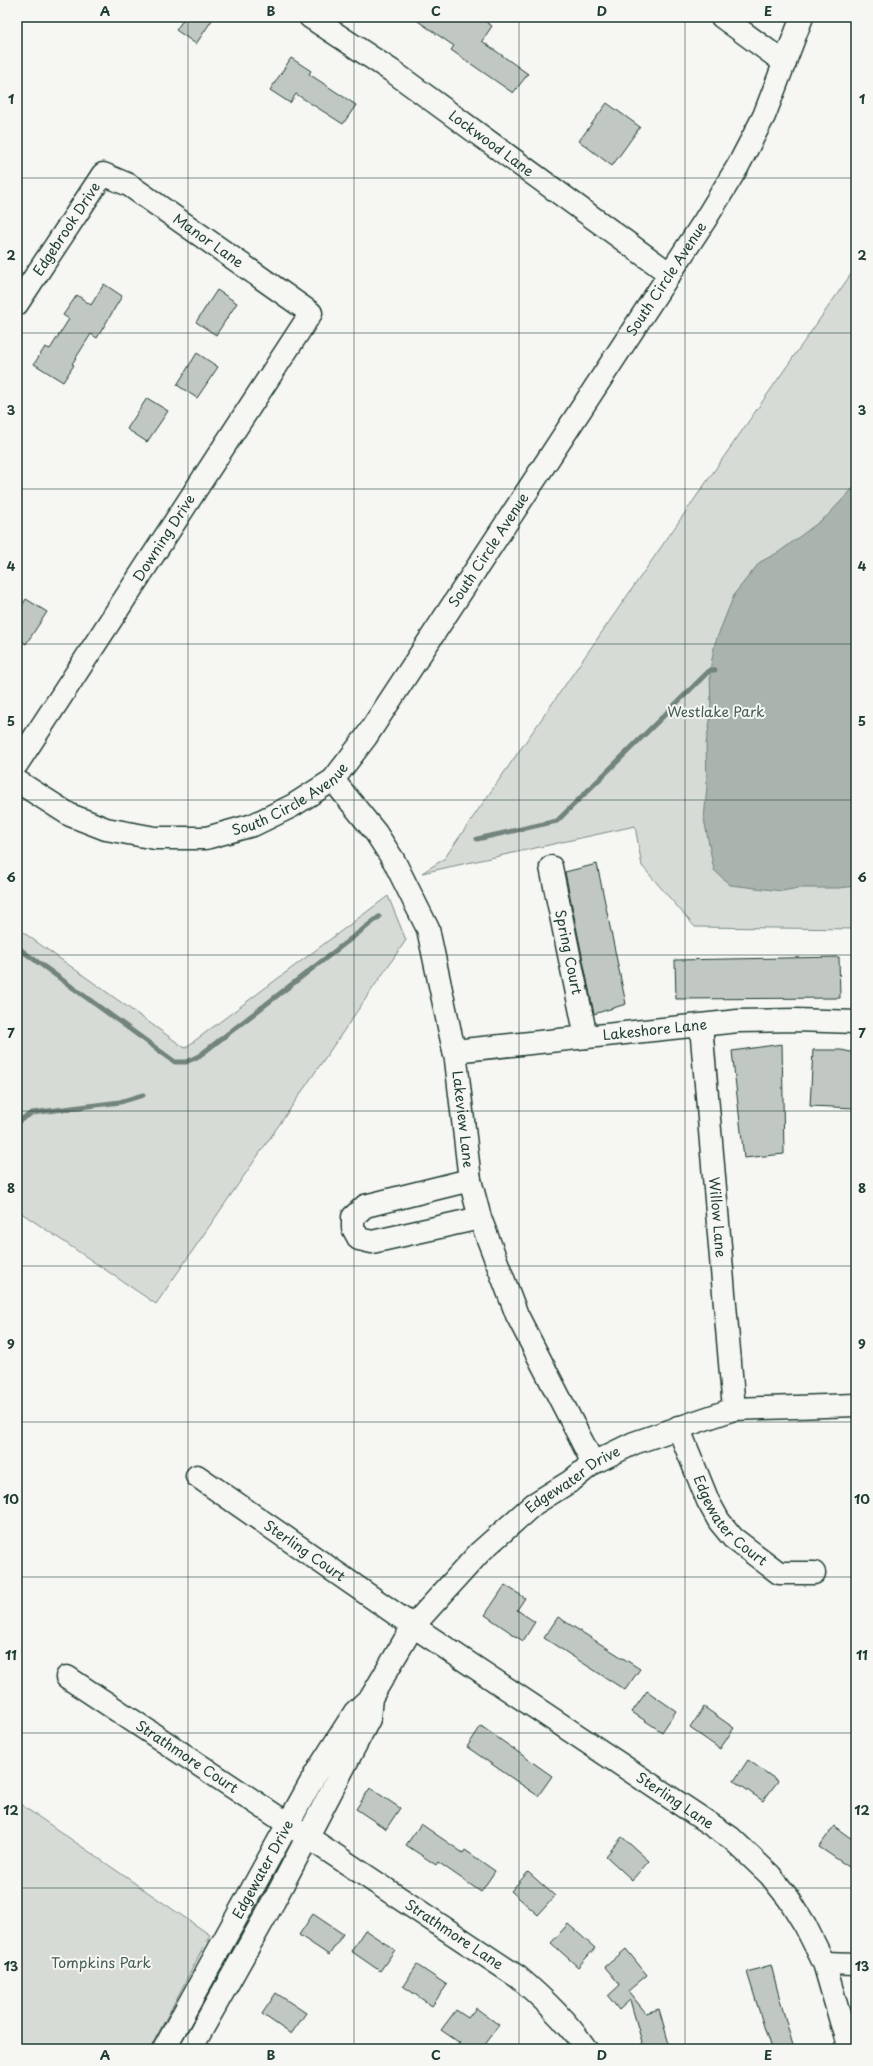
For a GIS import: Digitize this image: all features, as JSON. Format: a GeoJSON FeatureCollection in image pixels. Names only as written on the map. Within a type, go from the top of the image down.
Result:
{"type":"FeatureCollection","features":[{"type":"Feature","properties":{"kind":"street","name":"Lockwood Lane"},"geometry":{"type":"LineString","coordinates":[[310,17],[392,71],[670,274]]}},
{"type":"Feature","properties":{"kind":"street"},"geometry":{"type":"LineString","coordinates":[[722,17],[785,63]]}},
{"type":"Feature","properties":{"kind":"street","name":"South Circle Avenue"},"geometry":{"type":"LineString","coordinates":[[17,781],[70,815],[106,829],[155,838],[206,838],[273,817],[332,780],[366,737],[670,274],[738,166],[764,116],[802,17]]}},
{"type":"Feature","properties":{"kind":"street","name":"Edgebrook Drive"},"geometry":{"type":"LineString","coordinates":[[17,304],[102,174]]}},
{"type":"Feature","properties":{"kind":"street","name":"Manor Lane"},"geometry":{"type":"LineString","coordinates":[[102,174],[129,185],[311,312]]}},
{"type":"Feature","properties":{"kind":"street","name":"Downing Drive"},"geometry":{"type":"LineString","coordinates":[[17,764],[311,312]]}},
{"type":"Feature","properties":{"kind":"street","name":"Lakeview Lane"},"geometry":{"type":"LineString","coordinates":[[332,780],[376,833],[394,861],[428,929],[454,1051],[470,1180],[480,1218],[517,1315],[594,1463]]}},
{"type":"Feature","properties":{"kind":"street","name":"Spring Court"},"geometry":{"type":"LineString","coordinates":[[552,867],[586,1037]]}},
{"type":"Feature","properties":{"kind":"street","name":"Lakeshore Lane"},"geometry":{"type":"LineString","coordinates":[[454,1051],[738,1021],[795,1020],[856,1022]]}},
{"type":"Feature","properties":{"kind":"street","name":"Willow Lane"},"geometry":{"type":"LineString","coordinates":[[701,1026],[734,1409]]}},
{"type":"Feature","properties":{"kind":"street"},"geometry":{"type":"LineString","coordinates":[[470,1180],[365,1206],[353,1217],[353,1228],[359,1239],[372,1242],[480,1218]]}},
{"type":"Feature","properties":{"kind":"street","name":"Edgewater Drive"},"geometry":{"type":"LineString","coordinates":[[169,2040],[316,1773],[355,1712],[372,1696],[413,1626],[480,1552],[534,1504],[571,1481],[594,1463],[634,1443],[734,1409],[856,1405]]}},
{"type":"Feature","properties":{"kind":"street","name":"Edgewater Court"},"geometry":{"type":"LineString","coordinates":[[678,1427],[708,1501],[719,1521],[733,1538],[779,1573],[814,1573]]}},
{"type":"Feature","properties":{"kind":"street","name":"Sterling Court"},"geometry":{"type":"LineString","coordinates":[[197,1476],[413,1626]]}},
{"type":"Feature","properties":{"kind":"street","name":"Sterling Lane"},"geometry":{"type":"LineString","coordinates":[[413,1626],[731,1838],[770,1875],[789,1899],[824,1963],[849,2049]]}},
{"type":"Feature","properties":{"kind":"street","name":"Strathmore Court"},"geometry":{"type":"LineString","coordinates":[[67,1677],[308,1837]]}},
{"type":"Feature","properties":{"kind":"street","name":"Edgewater Drive"},"geometry":{"type":"LineString","coordinates":[[196,2047],[308,1837],[369,1718],[372,1696]]}},
{"type":"Feature","properties":{"kind":"street","name":"Strathmore Lane"},"geometry":{"type":"LineString","coordinates":[[308,1837],[518,1977],[548,2002],[573,2030],[586,2049]]}},
{"type":"Feature","properties":{"kind":"street"},"geometry":{"type":"LineString","coordinates":[[824,1963],[856,1964]]}},
{"type":"Feature","properties":{"kind":"street"},"geometry":{"type":"LineString","coordinates":[[169,2040],[196,2047]]}},
{"type":"Feature","properties":{"kind":"green space","name":"Westlake Park"},"geometry":{"type":"Polygon","coordinates":[[[856,267],[856,929],[695,927],[642,866],[635,826],[422,873],[444,859],[856,267]]]}},
{"type":"Feature","properties":{"kind":"green space"},"geometry":{"type":"Polygon","coordinates":[[[388,896],[406,940],[156,1304],[17,1210],[17,928],[185,1048],[388,896]]]}},
{"type":"Feature","properties":{"kind":"green space","name":"Tompkins Park"},"geometry":{"type":"Polygon","coordinates":[[[17,1802],[210,1935],[150,2049],[17,2049],[17,1802]]]}},
{"type":"Feature","properties":{"kind":"shaded area"},"geometry":{"type":"Polygon","coordinates":[[[856,485],[856,886],[839,888],[799,888],[782,891],[730,885],[714,870],[704,819],[707,786],[706,743],[711,715],[710,670],[715,643],[735,593],[760,562],[779,552],[827,516],[856,485]]]}},
{"type":"Feature","properties":{"kind":"building"},"geometry":{"type":"Polygon","coordinates":[[[185,17],[214,17],[196,44],[176,30],[185,17]]]}},
{"type":"Feature","properties":{"kind":"building"},"geometry":{"type":"Polygon","coordinates":[[[412,17],[479,17],[492,26],[482,41],[528,74],[513,93],[451,50],[454,46],[412,17]]]}},
{"type":"Feature","properties":{"kind":"building"},"geometry":{"type":"Polygon","coordinates":[[[291,58],[311,71],[309,74],[356,105],[343,124],[296,94],[290,103],[270,90],[291,58]]]}},
{"type":"Feature","properties":{"kind":"building"},"geometry":{"type":"Polygon","coordinates":[[[607,103],[640,127],[612,166],[579,141],[607,103]]]}},
{"type":"Feature","properties":{"kind":"building"},"geometry":{"type":"Polygon","coordinates":[[[104,284],[122,296],[97,338],[91,334],[72,364],[74,365],[63,382],[34,364],[45,347],[50,349],[69,319],[63,315],[77,295],[91,305],[104,284]]]}},
{"type":"Feature","properties":{"kind":"building"},"geometry":{"type":"Polygon","coordinates":[[[217,290],[237,303],[216,335],[196,322],[217,290]]]}},
{"type":"Feature","properties":{"kind":"building"},"geometry":{"type":"Polygon","coordinates":[[[197,353],[218,367],[197,398],[177,385],[197,353]]]}},
{"type":"Feature","properties":{"kind":"building"},"geometry":{"type":"Polygon","coordinates":[[[147,398],[168,411],[147,442],[127,429],[147,398]]]}},
{"type":"Feature","properties":{"kind":"building"},"geometry":{"type":"Polygon","coordinates":[[[26,599],[47,612],[26,644],[17,638],[17,614],[26,599]]]}},
{"type":"Feature","properties":{"kind":"building"},"geometry":{"type":"Polygon","coordinates":[[[597,864],[626,1004],[594,1014],[565,872],[597,864]]]}},
{"type":"Feature","properties":{"kind":"building"},"geometry":{"type":"Polygon","coordinates":[[[839,957],[840,998],[676,999],[675,960],[839,957]]]}},
{"type":"Feature","properties":{"kind":"building"},"geometry":{"type":"Polygon","coordinates":[[[782,1044],[784,1154],[744,1158],[732,1051],[782,1044]]]}},
{"type":"Feature","properties":{"kind":"building"},"geometry":{"type":"Polygon","coordinates":[[[813,1050],[841,1050],[856,1053],[856,1108],[810,1106],[813,1050]]]}},
{"type":"Feature","properties":{"kind":"building"},"geometry":{"type":"Polygon","coordinates":[[[505,1585],[525,1598],[517,1610],[535,1622],[523,1641],[485,1615],[505,1585]]]}},
{"type":"Feature","properties":{"kind":"building"},"geometry":{"type":"Polygon","coordinates":[[[558,1617],[640,1669],[625,1690],[544,1638],[558,1617]]]}},
{"type":"Feature","properties":{"kind":"building"},"geometry":{"type":"Polygon","coordinates":[[[647,1691],[676,1711],[662,1732],[632,1712],[647,1691]]]}},
{"type":"Feature","properties":{"kind":"building"},"geometry":{"type":"Polygon","coordinates":[[[704,1707],[734,1728],[720,1749],[690,1728],[704,1707]]]}},
{"type":"Feature","properties":{"kind":"building"},"geometry":{"type":"Polygon","coordinates":[[[481,1726],[552,1776],[538,1796],[467,1747],[481,1726]]]}},
{"type":"Feature","properties":{"kind":"building"},"geometry":{"type":"Polygon","coordinates":[[[748,1760],[778,1781],[763,1801],[734,1781],[748,1760]]]}},
{"type":"Feature","properties":{"kind":"building"},"geometry":{"type":"Polygon","coordinates":[[[370,1788],[400,1808],[386,1829],[356,1809],[370,1788]]]}},
{"type":"Feature","properties":{"kind":"building"},"geometry":{"type":"Polygon","coordinates":[[[421,1824],[463,1853],[465,1850],[495,1871],[481,1892],[438,1862],[436,1865],[406,1845],[421,1824]]]}},
{"type":"Feature","properties":{"kind":"building"},"geometry":{"type":"Polygon","coordinates":[[[834,1826],[856,1842],[856,1857],[849,1867],[819,1847],[834,1826]]]}},
{"type":"Feature","properties":{"kind":"building"},"geometry":{"type":"Polygon","coordinates":[[[622,1837],[649,1861],[632,1880],[606,1856],[622,1837]]]}},
{"type":"Feature","properties":{"kind":"building"},"geometry":{"type":"Polygon","coordinates":[[[528,1872],[555,1896],[538,1915],[511,1891],[528,1872]]]}},
{"type":"Feature","properties":{"kind":"building"},"geometry":{"type":"Polygon","coordinates":[[[313,1914],[343,1934],[329,1955],[299,1935],[313,1914]]]}},
{"type":"Feature","properties":{"kind":"building"},"geometry":{"type":"Polygon","coordinates":[[[568,1924],[595,1948],[578,1967],[551,1943],[568,1924]]]}},
{"type":"Feature","properties":{"kind":"building"},"geometry":{"type":"Polygon","coordinates":[[[365,1930],[395,1950],[380,1971],[351,1951],[365,1930]]]}},
{"type":"Feature","properties":{"kind":"building"},"geometry":{"type":"Polygon","coordinates":[[[626,1949],[647,1975],[628,1991],[646,2013],[659,2009],[669,2044],[644,2049],[630,2000],[619,2010],[608,1996],[620,1985],[605,1967],[626,1949]]]}},
{"type":"Feature","properties":{"kind":"building"},"geometry":{"type":"Polygon","coordinates":[[[417,1965],[447,1985],[432,2006],[403,1986],[417,1965]]]}},
{"type":"Feature","properties":{"kind":"building"},"geometry":{"type":"Polygon","coordinates":[[[771,1965],[794,2049],[771,2049],[747,1972],[771,1965]]]}},
{"type":"Feature","properties":{"kind":"building"},"geometry":{"type":"Polygon","coordinates":[[[276,1993],[306,2013],[291,2034],[262,2014],[276,1993]]]}},
{"type":"Feature","properties":{"kind":"building"},"geometry":{"type":"Polygon","coordinates":[[[476,2008],[499,2025],[481,2049],[456,2049],[460,2043],[441,2030],[456,2010],[468,2018],[476,2008]]]}},
{"type":"Feature","properties":{"kind":"waterway"},"geometry":{"type":"LineString","coordinates":[[477,839],[557,821],[710,670],[715,670]]}},
{"type":"Feature","properties":{"kind":"waterway"},"geometry":{"type":"LineString","coordinates":[[17,947],[175,1062],[186,1062],[199,1056],[379,917]]}},
{"type":"Feature","properties":{"kind":"waterway"},"geometry":{"type":"LineString","coordinates":[[17,1122],[32,1113],[120,1102],[143,1095]]}}]}
